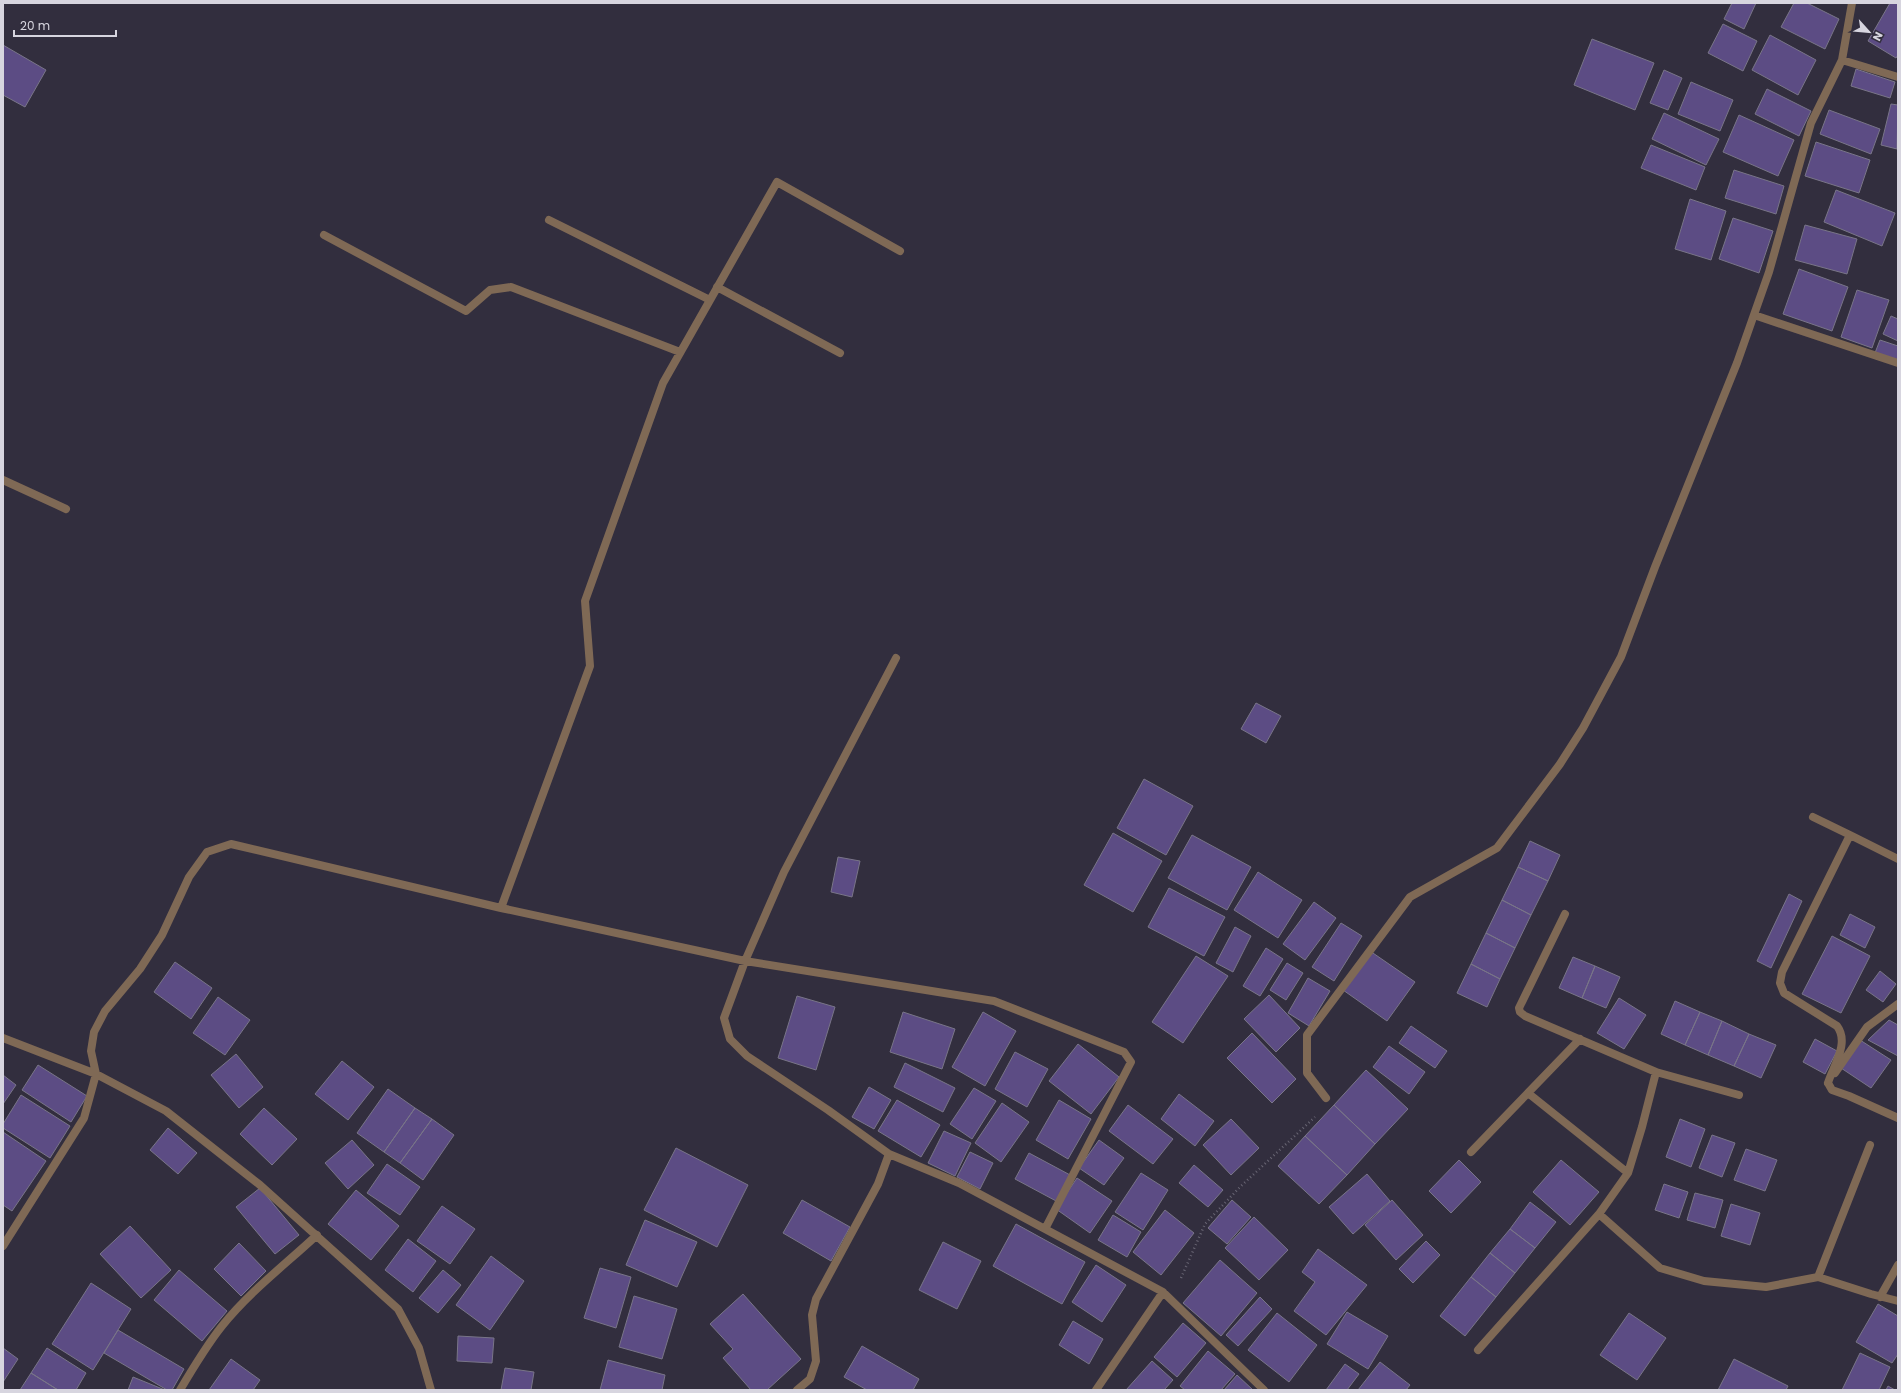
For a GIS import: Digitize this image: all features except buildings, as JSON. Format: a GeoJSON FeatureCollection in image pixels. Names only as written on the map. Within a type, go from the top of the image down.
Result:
{"type":"FeatureCollection","features":[{"type":"Feature","properties":{"kind":"street"},"geometry":{"type":"LineString","coordinates":[[1326,1098],[1307,1073],[1307,1035],[1410,897],[1497,848],[1560,764],[1583,728],[1620,657],[1654,567],[1737,363],[1769,272],[1811,123],[1842,60],[1852,13],[1852,3]]}},
{"type":"Feature","properties":{"kind":"street"},"geometry":{"type":"LineString","coordinates":[[1842,60],[1898,78]]}},
{"type":"Feature","properties":{"kind":"street"},"geometry":{"type":"LineString","coordinates":[[501,908],[590,666],[585,601],[663,383],[777,182],[900,251]]}},
{"type":"Feature","properties":{"kind":"street"},"geometry":{"type":"LineString","coordinates":[[549,220],[710,300]]}},
{"type":"Feature","properties":{"kind":"street"},"geometry":{"type":"LineString","coordinates":[[324,235],[466,311],[490,290],[511,287],[680,352]]}},
{"type":"Feature","properties":{"kind":"street"},"geometry":{"type":"LineString","coordinates":[[717,287],[840,353]]}},
{"type":"Feature","properties":{"kind":"street"},"geometry":{"type":"LineString","coordinates":[[1754,315],[1898,363]]}},
{"type":"Feature","properties":{"kind":"street"},"geometry":{"type":"LineString","coordinates":[[3,480],[66,509]]}},
{"type":"Feature","properties":{"kind":"street"},"geometry":{"type":"LineString","coordinates":[[896,658],[784,872],[745,961],[724,1018],[730,1039],[747,1056],[828,1110],[889,1154],[959,1183],[1163,1292],[1264,1390]]}},
{"type":"Feature","properties":{"kind":"street"},"geometry":{"type":"LineString","coordinates":[[1813,817],[1898,860]]}},
{"type":"Feature","properties":{"kind":"street"},"geometry":{"type":"LineString","coordinates":[[1828,1084],[1842,1048],[1842,1032],[1837,1026],[1784,993],[1780,983],[1782,972],[1850,835]]}},
{"type":"Feature","properties":{"kind":"street"},"geometry":{"type":"LineString","coordinates":[[3,1246],[84,1118],[96,1074],[91,1051],[94,1032],[105,1010],[140,969],[162,936],[189,877],[207,852],[231,844],[501,908],[745,961],[994,1001],[1124,1052],[1131,1062],[1045,1229]]}},
{"type":"Feature","properties":{"kind":"street"},"geometry":{"type":"LineString","coordinates":[[1565,914],[1519,1008],[1520,1012],[1525,1016],[1656,1072],[1739,1095]]}},
{"type":"Feature","properties":{"kind":"street"},"geometry":{"type":"LineString","coordinates":[[1828,1084],[1867,1027],[1898,1004]]}},
{"type":"Feature","properties":{"kind":"street"},"geometry":{"type":"LineString","coordinates":[[3,1038],[96,1074],[166,1111],[260,1185],[318,1235],[398,1309],[419,1348],[432,1390]]}},
{"type":"Feature","properties":{"kind":"street"},"geometry":{"type":"LineString","coordinates":[[1470,1152],[1580,1040]]}},
{"type":"Feature","properties":{"kind":"street"},"geometry":{"type":"LineString","coordinates":[[1478,1350],[1599,1214],[1628,1173],[1656,1072]]}},
{"type":"Feature","properties":{"kind":"street"},"geometry":{"type":"LineString","coordinates":[[1828,1084],[1832,1090],[1898,1118]]}},
{"type":"Feature","properties":{"kind":"street"},"geometry":{"type":"LineString","coordinates":[[1528,1093],[1628,1173]]}},
{"type":"Feature","properties":{"kind":"street"},"geometry":{"type":"LineString","coordinates":[[1818,1277],[1870,1145]]}},
{"type":"Feature","properties":{"kind":"street"},"geometry":{"type":"LineString","coordinates":[[797,1390],[810,1379],[816,1361],[812,1315],[816,1299],[878,1184],[889,1154]]}},
{"type":"Feature","properties":{"kind":"street"},"geometry":{"type":"LineString","coordinates":[[1599,1214],[1660,1268],[1704,1281],[1766,1287],[1818,1277],[1880,1297],[1898,1301]]}},
{"type":"Feature","properties":{"kind":"street"},"geometry":{"type":"LineString","coordinates":[[180,1390],[208,1345],[223,1325],[248,1299],[318,1235]]}},
{"type":"Feature","properties":{"kind":"street"},"geometry":{"type":"LineString","coordinates":[[1880,1297],[1898,1265]]}},
{"type":"Feature","properties":{"kind":"street"},"geometry":{"type":"LineString","coordinates":[[1096,1390],[1163,1292]]}},
{"type":"Feature","properties":{"kind":"path"},"geometry":{"type":"LineString","coordinates":[[1171,1299],[1205,1224],[1240,1187],[1323,1110],[1326,1098]]}}]}
